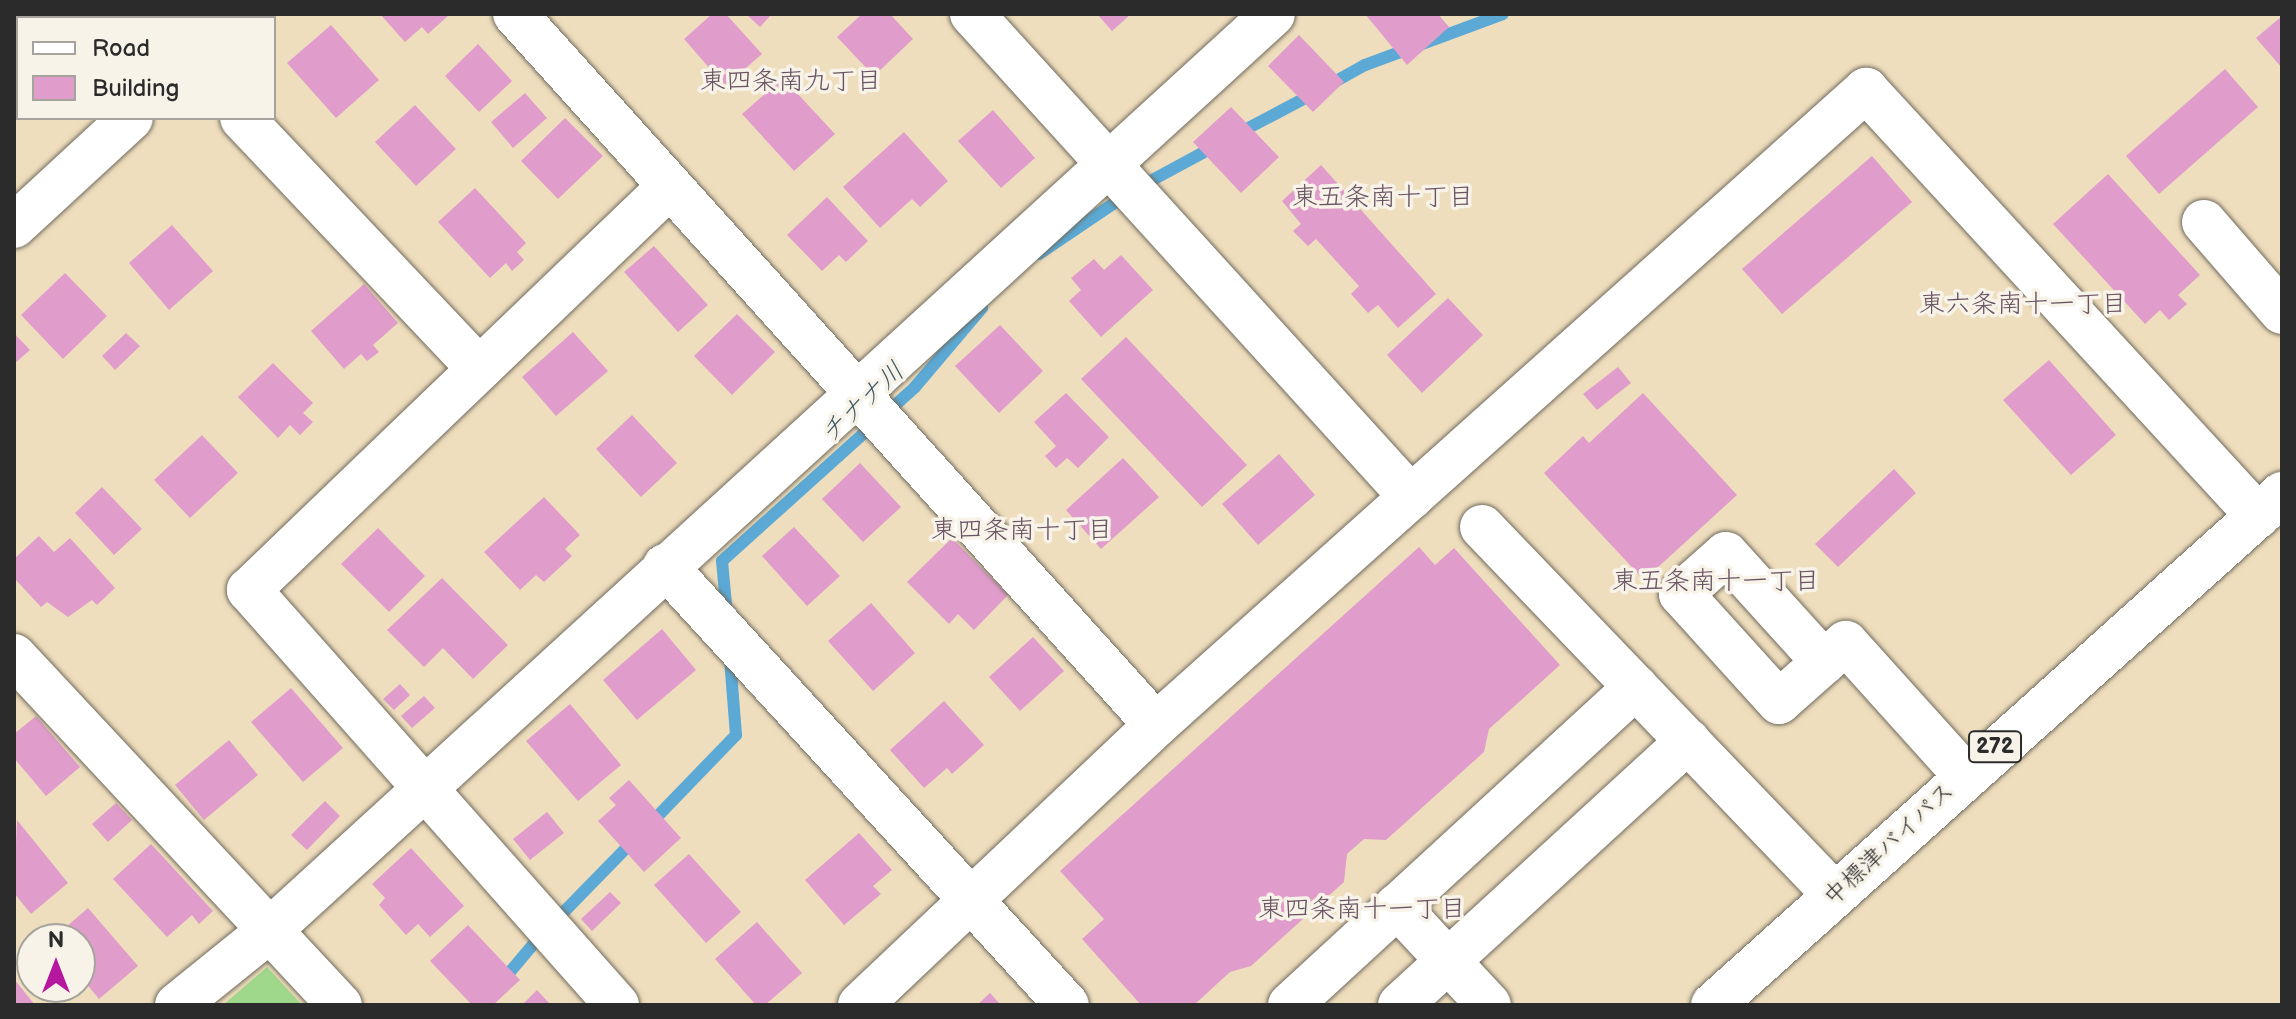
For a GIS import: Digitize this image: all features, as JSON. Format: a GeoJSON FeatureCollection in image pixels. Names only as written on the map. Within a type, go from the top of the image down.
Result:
{"type":"FeatureCollection","features":[{"type":"Feature","properties":{"kind":"main road"},"geometry":{"type":"LineString","coordinates":[[515,14],[1156,725]]}},
{"type":"Feature","properties":{"kind":"main road"},"geometry":{"type":"LineString","coordinates":[[972,14],[1411,497]]}},
{"type":"Feature","properties":{"kind":"main road"},"geometry":{"type":"LineString","coordinates":[[177,1005],[270,930],[855,391],[1110,167],[1273,14]]}},
{"type":"Feature","properties":{"kind":"main road"},"geometry":{"type":"LineString","coordinates":[[860,1005],[1156,725],[1866,90],[2270,505]]}},
{"type":"Feature","properties":{"kind":"main road"},"geometry":{"type":"LineString","coordinates":[[14,226],[129,120]]}},
{"type":"Feature","properties":{"kind":"main road"},"geometry":{"type":"LineString","coordinates":[[244,120],[479,369]]}},
{"type":"Feature","properties":{"kind":"main road"},"geometry":{"type":"LineString","coordinates":[[617,1005],[249,590],[670,186]]}},
{"type":"Feature","properties":{"kind":"main road"},"geometry":{"type":"LineString","coordinates":[[2204,222],[2282,312]]}},
{"type":"Feature","properties":{"kind":"main road","name":"中標津バイパス"},"geometry":{"type":"LineString","coordinates":[[1713,1005],[1964,774],[2270,505]]}},
{"type":"Feature","properties":{"kind":"main road"},"geometry":{"type":"LineString","coordinates":[[1482,527],[1835,895]]}},
{"type":"Feature","properties":{"kind":"main road"},"geometry":{"type":"LineString","coordinates":[[665,566],[1067,1005]]}},
{"type":"Feature","properties":{"kind":"main road"},"geometry":{"type":"LineString","coordinates":[[1824,662],[1846,643],[1964,774]]}},
{"type":"Feature","properties":{"kind":"main road"},"geometry":{"type":"LineString","coordinates":[[15,660],[340,1005]]}},
{"type":"Feature","properties":{"kind":"main road"},"geometry":{"type":"LineString","coordinates":[[1290,1005],[1636,687]]}},
{"type":"Feature","properties":{"kind":"main road"},"geometry":{"type":"LineString","coordinates":[[1400,1005],[1688,741]]}},
{"type":"Feature","properties":{"kind":"main road"},"geometry":{"type":"LineString","coordinates":[[1397,906],[1489,1005]]}},
{"type":"Feature","properties":{"kind":"green space"},"geometry":{"type":"Polygon","coordinates":[[[267,967],[302,1005],[223,1005],[267,967]]]}},
{"type":"Feature","properties":{"kind":"building"},"geometry":{"type":"Polygon","coordinates":[[[14,14],[87,14],[85,16],[14,14]]]}},
{"type":"Feature","properties":{"kind":"building"},"geometry":{"type":"Polygon","coordinates":[[[380,14],[450,14],[428,34],[422,27],[405,42],[380,14]]]}},
{"type":"Feature","properties":{"kind":"building"},"geometry":{"type":"Polygon","coordinates":[[[712,14],[726,14],[762,54],[725,86],[684,39],[712,14]]]}},
{"type":"Feature","properties":{"kind":"building"},"geometry":{"type":"Polygon","coordinates":[[[746,14],[772,14],[760,27],[746,14]]]}},
{"type":"Feature","properties":{"kind":"building"},"geometry":{"type":"Polygon","coordinates":[[[862,14],[890,14],[913,39],[874,76],[837,37],[862,14]]]}},
{"type":"Feature","properties":{"kind":"building"},"geometry":{"type":"Polygon","coordinates":[[[1097,14],[1131,14],[1112,31],[1097,14]]]}},
{"type":"Feature","properties":{"kind":"building"},"geometry":{"type":"Polygon","coordinates":[[[1365,14],[1438,14],[1449,27],[1407,65],[1365,14]]]}},
{"type":"Feature","properties":{"kind":"building"},"geometry":{"type":"Polygon","coordinates":[[[2282,16],[2282,68],[2256,38],[2282,16]]]}},
{"type":"Feature","properties":{"kind":"building"},"geometry":{"type":"Polygon","coordinates":[[[331,25],[379,80],[336,118],[287,63],[331,25]]]}},
{"type":"Feature","properties":{"kind":"building"},"geometry":{"type":"Polygon","coordinates":[[[1299,35],[1344,82],[1313,112],[1268,66],[1299,35]]]}},
{"type":"Feature","properties":{"kind":"building"},"geometry":{"type":"Polygon","coordinates":[[[478,44],[512,81],[479,112],[445,76],[478,44]]]}},
{"type":"Feature","properties":{"kind":"building"},"geometry":{"type":"Polygon","coordinates":[[[2225,69],[2258,107],[2159,194],[2126,156],[2225,69]]]}},
{"type":"Feature","properties":{"kind":"building"},"geometry":{"type":"Polygon","coordinates":[[[783,78],[835,134],[794,171],[742,114],[783,78]]]}},
{"type":"Feature","properties":{"kind":"building"},"geometry":{"type":"Polygon","coordinates":[[[525,93],[547,118],[513,148],[491,122],[525,93]]]}},
{"type":"Feature","properties":{"kind":"building"},"geometry":{"type":"Polygon","coordinates":[[[415,105],[456,149],[416,186],[375,142],[415,105]]]}},
{"type":"Feature","properties":{"kind":"building"},"geometry":{"type":"Polygon","coordinates":[[[1231,107],[1279,157],[1241,193],[1193,142],[1231,107]]]}},
{"type":"Feature","properties":{"kind":"building"},"geometry":{"type":"Polygon","coordinates":[[[993,110],[1035,158],[1001,188],[958,141],[993,110]]]}},
{"type":"Feature","properties":{"kind":"building"},"geometry":{"type":"Polygon","coordinates":[[[565,118],[603,156],[558,199],[521,161],[565,118]]]}},
{"type":"Feature","properties":{"kind":"building"},"geometry":{"type":"Polygon","coordinates":[[[904,132],[948,181],[920,207],[912,199],[880,228],[843,187],[904,132]]]}},
{"type":"Feature","properties":{"kind":"building"},"geometry":{"type":"Polygon","coordinates":[[[1872,156],[1912,202],[1782,314],[1742,269],[1872,156]]]}},
{"type":"Feature","properties":{"kind":"building"},"geometry":{"type":"Polygon","coordinates":[[[1321,165],[1436,294],[1398,328],[1378,305],[1368,313],[1351,294],[1359,286],[1316,239],[1308,246],[1293,231],[1301,224],[1282,201],[1321,165]]]}},
{"type":"Feature","properties":{"kind":"building"},"geometry":{"type":"Polygon","coordinates":[[[2108,174],[2200,275],[2178,295],[2187,304],[2169,320],[2160,310],[2145,324],[2053,224],[2108,174]]]}},
{"type":"Feature","properties":{"kind":"building"},"geometry":{"type":"Polygon","coordinates":[[[475,188],[526,243],[517,252],[524,260],[512,271],[506,263],[490,278],[438,222],[475,188]]]}},
{"type":"Feature","properties":{"kind":"building"},"geometry":{"type":"Polygon","coordinates":[[[827,197],[868,241],[846,262],[839,255],[822,271],[787,235],[827,197]]]}},
{"type":"Feature","properties":{"kind":"building"},"geometry":{"type":"Polygon","coordinates":[[[172,225],[213,271],[169,310],[129,263],[172,225]]]}},
{"type":"Feature","properties":{"kind":"building"},"geometry":{"type":"Polygon","coordinates":[[[654,246],[708,305],[678,332],[624,272],[654,246]]]}},
{"type":"Feature","properties":{"kind":"building"},"geometry":{"type":"Polygon","coordinates":[[[1121,255],[1153,290],[1101,337],[1069,301],[1081,290],[1071,278],[1094,259],[1104,270],[1121,255]]]}},
{"type":"Feature","properties":{"kind":"building"},"geometry":{"type":"Polygon","coordinates":[[[65,273],[107,316],[63,359],[21,315],[65,273]]]}},
{"type":"Feature","properties":{"kind":"building"},"geometry":{"type":"Polygon","coordinates":[[[364,284],[398,323],[373,345],[379,352],[367,361],[361,354],[344,369],[311,331],[364,284]]]}},
{"type":"Feature","properties":{"kind":"building"},"geometry":{"type":"Polygon","coordinates":[[[1448,298],[1483,335],[1422,393],[1387,355],[1448,298]]]}},
{"type":"Feature","properties":{"kind":"building"},"geometry":{"type":"Polygon","coordinates":[[[737,314],[775,352],[732,395],[694,356],[737,314]]]}},
{"type":"Feature","properties":{"kind":"building"},"geometry":{"type":"Polygon","coordinates":[[[1000,325],[1043,371],[999,413],[955,366],[1000,325]]]}},
{"type":"Feature","properties":{"kind":"building"},"geometry":{"type":"Polygon","coordinates":[[[573,332],[608,371],[556,416],[522,377],[573,332]]]}},
{"type":"Feature","properties":{"kind":"building"},"geometry":{"type":"Polygon","coordinates":[[[14,333],[30,350],[14,364],[14,333]]]}},
{"type":"Feature","properties":{"kind":"building"},"geometry":{"type":"Polygon","coordinates":[[[126,333],[140,346],[115,370],[102,356],[126,333]]]}},
{"type":"Feature","properties":{"kind":"building"},"geometry":{"type":"Polygon","coordinates":[[[1126,337],[1247,465],[1202,507],[1081,379],[1126,337]]]}},
{"type":"Feature","properties":{"kind":"building"},"geometry":{"type":"Polygon","coordinates":[[[2049,360],[2116,435],[2071,475],[2003,400],[2049,360]]]}},
{"type":"Feature","properties":{"kind":"building"},"geometry":{"type":"Polygon","coordinates":[[[273,363],[313,403],[303,413],[313,422],[300,435],[290,425],[278,438],[238,397],[273,363]]]}},
{"type":"Feature","properties":{"kind":"building"},"geometry":{"type":"Polygon","coordinates":[[[1618,367],[1631,383],[1597,410],[1583,394],[1618,367]]]}},
{"type":"Feature","properties":{"kind":"building"},"geometry":{"type":"Polygon","coordinates":[[[1066,393],[1109,437],[1078,468],[1067,458],[1056,468],[1045,456],[1056,446],[1034,422],[1066,393]]]}},
{"type":"Feature","properties":{"kind":"building"},"geometry":{"type":"Polygon","coordinates":[[[1643,393],[1737,495],[1644,580],[1544,473],[1583,436],[1589,443],[1643,393]]]}},
{"type":"Feature","properties":{"kind":"building"},"geometry":{"type":"Polygon","coordinates":[[[632,415],[677,463],[641,497],[596,449],[632,415]]]}},
{"type":"Feature","properties":{"kind":"building"},"geometry":{"type":"Polygon","coordinates":[[[202,435],[238,473],[190,518],[154,480],[202,435]]]}},
{"type":"Feature","properties":{"kind":"building"},"geometry":{"type":"Polygon","coordinates":[[[1279,454],[1315,495],[1258,545],[1222,504],[1279,454]]]}},
{"type":"Feature","properties":{"kind":"building"},"geometry":{"type":"Polygon","coordinates":[[[1123,458],[1159,497],[1101,549],[1066,510],[1123,458]]]}},
{"type":"Feature","properties":{"kind":"building"},"geometry":{"type":"Polygon","coordinates":[[[860,463],[901,507],[863,542],[822,499],[860,463]]]}},
{"type":"Feature","properties":{"kind":"building"},"geometry":{"type":"Polygon","coordinates":[[[1894,469],[1916,493],[1838,567],[1815,544],[1894,469]]]}},
{"type":"Feature","properties":{"kind":"building"},"geometry":{"type":"Polygon","coordinates":[[[102,487],[142,529],[114,555],[75,513],[102,487]]]}},
{"type":"Feature","properties":{"kind":"building"},"geometry":{"type":"Polygon","coordinates":[[[544,497],[580,535],[565,549],[572,556],[544,582],[536,575],[520,590],[484,552],[544,497]]]}},
{"type":"Feature","properties":{"kind":"building"},"geometry":{"type":"Polygon","coordinates":[[[794,527],[840,576],[807,606],[762,556],[794,527]]]}},
{"type":"Feature","properties":{"kind":"building"},"geometry":{"type":"Polygon","coordinates":[[[378,528],[425,576],[389,612],[341,564],[378,528]]]}},
{"type":"Feature","properties":{"kind":"building"},"geometry":{"type":"Polygon","coordinates":[[[39,536],[54,552],[70,538],[115,588],[97,605],[92,600],[68,617],[47,602],[41,607],[14,578],[14,559],[39,536]]]}},
{"type":"Feature","properties":{"kind":"building"},"geometry":{"type":"Polygon","coordinates":[[[952,538],[1008,595],[974,630],[958,614],[949,624],[907,582],[952,538]]]}},
{"type":"Feature","properties":{"kind":"building"},"geometry":{"type":"Polygon","coordinates":[[[1419,547],[1435,565],[1454,548],[1560,665],[1489,729],[1484,752],[1386,840],[1364,839],[1347,854],[1344,882],[1251,966],[1230,972],[1194,1005],[1141,1005],[1082,939],[1104,919],[1060,871],[1419,547]]]}},
{"type":"Feature","properties":{"kind":"building"},"geometry":{"type":"Polygon","coordinates":[[[442,578],[508,645],[473,679],[443,648],[424,667],[387,630],[442,578]]]}},
{"type":"Feature","properties":{"kind":"building"},"geometry":{"type":"Polygon","coordinates":[[[871,603],[915,653],[873,691],[828,641],[871,603]]]}},
{"type":"Feature","properties":{"kind":"building"},"geometry":{"type":"Polygon","coordinates":[[[662,629],[696,670],[637,720],[603,680],[662,629]]]}},
{"type":"Feature","properties":{"kind":"building"},"geometry":{"type":"Polygon","coordinates":[[[1033,637],[1064,671],[1020,711],[989,677],[1033,637]]]}},
{"type":"Feature","properties":{"kind":"building"},"geometry":{"type":"Polygon","coordinates":[[[400,684],[410,695],[394,710],[383,699],[400,684]]]}},
{"type":"Feature","properties":{"kind":"building"},"geometry":{"type":"Polygon","coordinates":[[[291,688],[343,748],[303,782],[251,722],[291,688]]]}},
{"type":"Feature","properties":{"kind":"building"},"geometry":{"type":"Polygon","coordinates":[[[424,696],[435,708],[412,728],[401,716],[424,696]]]}},
{"type":"Feature","properties":{"kind":"building"},"geometry":{"type":"Polygon","coordinates":[[[944,701],[984,745],[952,774],[947,768],[924,788],[890,750],[944,701]]]}},
{"type":"Feature","properties":{"kind":"building"},"geometry":{"type":"Polygon","coordinates":[[[570,704],[621,765],[578,801],[526,741],[570,704]]]}},
{"type":"Feature","properties":{"kind":"building"},"geometry":{"type":"Polygon","coordinates":[[[36,716],[80,767],[46,796],[14,758],[14,734],[36,716]]]}},
{"type":"Feature","properties":{"kind":"building"},"geometry":{"type":"Polygon","coordinates":[[[229,740],[258,775],[204,820],[175,785],[229,740]]]}},
{"type":"Feature","properties":{"kind":"building"},"geometry":{"type":"Polygon","coordinates":[[[629,780],[681,838],[644,872],[598,821],[616,805],[609,798],[629,780]]]}},
{"type":"Feature","properties":{"kind":"building"},"geometry":{"type":"Polygon","coordinates":[[[325,801],[340,816],[307,850],[291,835],[325,801]]]}},
{"type":"Feature","properties":{"kind":"building"},"geometry":{"type":"Polygon","coordinates":[[[116,803],[132,820],[108,842],[92,824],[116,803]]]}},
{"type":"Feature","properties":{"kind":"building"},"geometry":{"type":"Polygon","coordinates":[[[547,812],[564,833],[530,860],[513,839],[547,812]]]}},
{"type":"Feature","properties":{"kind":"building"},"geometry":{"type":"Polygon","coordinates":[[[17,820],[68,883],[31,914],[14,893],[17,820]]]}},
{"type":"Feature","properties":{"kind":"building"},"geometry":{"type":"Polygon","coordinates":[[[859,833],[892,870],[873,886],[881,894],[844,925],[805,880],[859,833]]]}},
{"type":"Feature","properties":{"kind":"building"},"geometry":{"type":"Polygon","coordinates":[[[151,844],[213,911],[199,924],[192,915],[167,937],[113,879],[151,844]]]}},
{"type":"Feature","properties":{"kind":"building"},"geometry":{"type":"Polygon","coordinates":[[[411,848],[464,906],[430,937],[418,924],[406,935],[379,905],[385,898],[372,884],[411,848]]]}},
{"type":"Feature","properties":{"kind":"building"},"geometry":{"type":"Polygon","coordinates":[[[689,854],[741,912],[706,943],[654,885],[689,854]]]}},
{"type":"Feature","properties":{"kind":"building"},"geometry":{"type":"Polygon","coordinates":[[[610,892],[621,903],[592,931],[581,919],[610,892]]]}},
{"type":"Feature","properties":{"kind":"building"},"geometry":{"type":"Polygon","coordinates":[[[88,908],[138,966],[99,999],[96,995],[96,923],[71,923],[88,908]]]}},
{"type":"Feature","properties":{"kind":"building"},"geometry":{"type":"Polygon","coordinates":[[[757,922],[802,973],[765,1005],[756,1005],[715,959],[757,922]]]}},
{"type":"Feature","properties":{"kind":"building"},"geometry":{"type":"Polygon","coordinates":[[[468,925],[520,980],[493,1005],[472,1005],[430,961],[468,925]]]}},
{"type":"Feature","properties":{"kind":"building"},"geometry":{"type":"Polygon","coordinates":[[[14,979],[16,1003],[35,1005],[14,1005],[14,979]]]}},
{"type":"Feature","properties":{"kind":"building"},"geometry":{"type":"Polygon","coordinates":[[[537,990],[551,1005],[522,1005],[537,990]]]}},
{"type":"Feature","properties":{"kind":"building"},"geometry":{"type":"Polygon","coordinates":[[[990,993],[1001,1005],[977,1005],[990,993]]]}},
{"type":"Feature","properties":{"kind":"waterway","name":"チナナ川"},"geometry":{"type":"LineString","coordinates":[[1329,85],[1365,65],[1503,14]]}},
{"type":"Feature","properties":{"kind":"waterway","name":"チナナ川"},"geometry":{"type":"LineString","coordinates":[[1237,134],[1313,94]]}},
{"type":"Feature","properties":{"kind":"waterway","name":"チナナ川"},"geometry":{"type":"LineString","coordinates":[[1039,254],[1132,191],[1217,145]]}},
{"type":"Feature","properties":{"kind":"waterway","name":"チナナ川"},"geometry":{"type":"LineString","coordinates":[[727,615],[722,561],[915,387],[982,308]]}},
{"type":"Feature","properties":{"kind":"waterway","name":"チナナ川"},"geometry":{"type":"LineString","coordinates":[[650,824],[736,735],[730,658]]}},
{"type":"Feature","properties":{"kind":"waterway","name":"チナナ川"},"geometry":{"type":"LineString","coordinates":[[555,921],[634,840]]}},
{"type":"Feature","properties":{"kind":"waterway","name":"チナナ川"},"geometry":{"type":"LineString","coordinates":[[482,1005],[542,934]]}},
{"type":"Feature","properties":{"kind":"district","name":"東四条南九丁目"},"geometry":{"type":"Point","coordinates":[791,82]}},
{"type":"Feature","properties":{"kind":"district","name":"東五条南十丁目"},"geometry":{"type":"Point","coordinates":[1383,198]}},
{"type":"Feature","properties":{"kind":"district","name":"東六条南十一丁目"},"geometry":{"type":"Point","coordinates":[2023,305]}},
{"type":"Feature","properties":{"kind":"district","name":"東四条南十丁目"},"geometry":{"type":"Point","coordinates":[1022,531]}},
{"type":"Feature","properties":{"kind":"district","name":"東五条南十一丁目"},"geometry":{"type":"Point","coordinates":[1716,582]}},
{"type":"Feature","properties":{"kind":"district","name":"東四条南十一丁目"},"geometry":{"type":"Point","coordinates":[1362,910]}}]}
